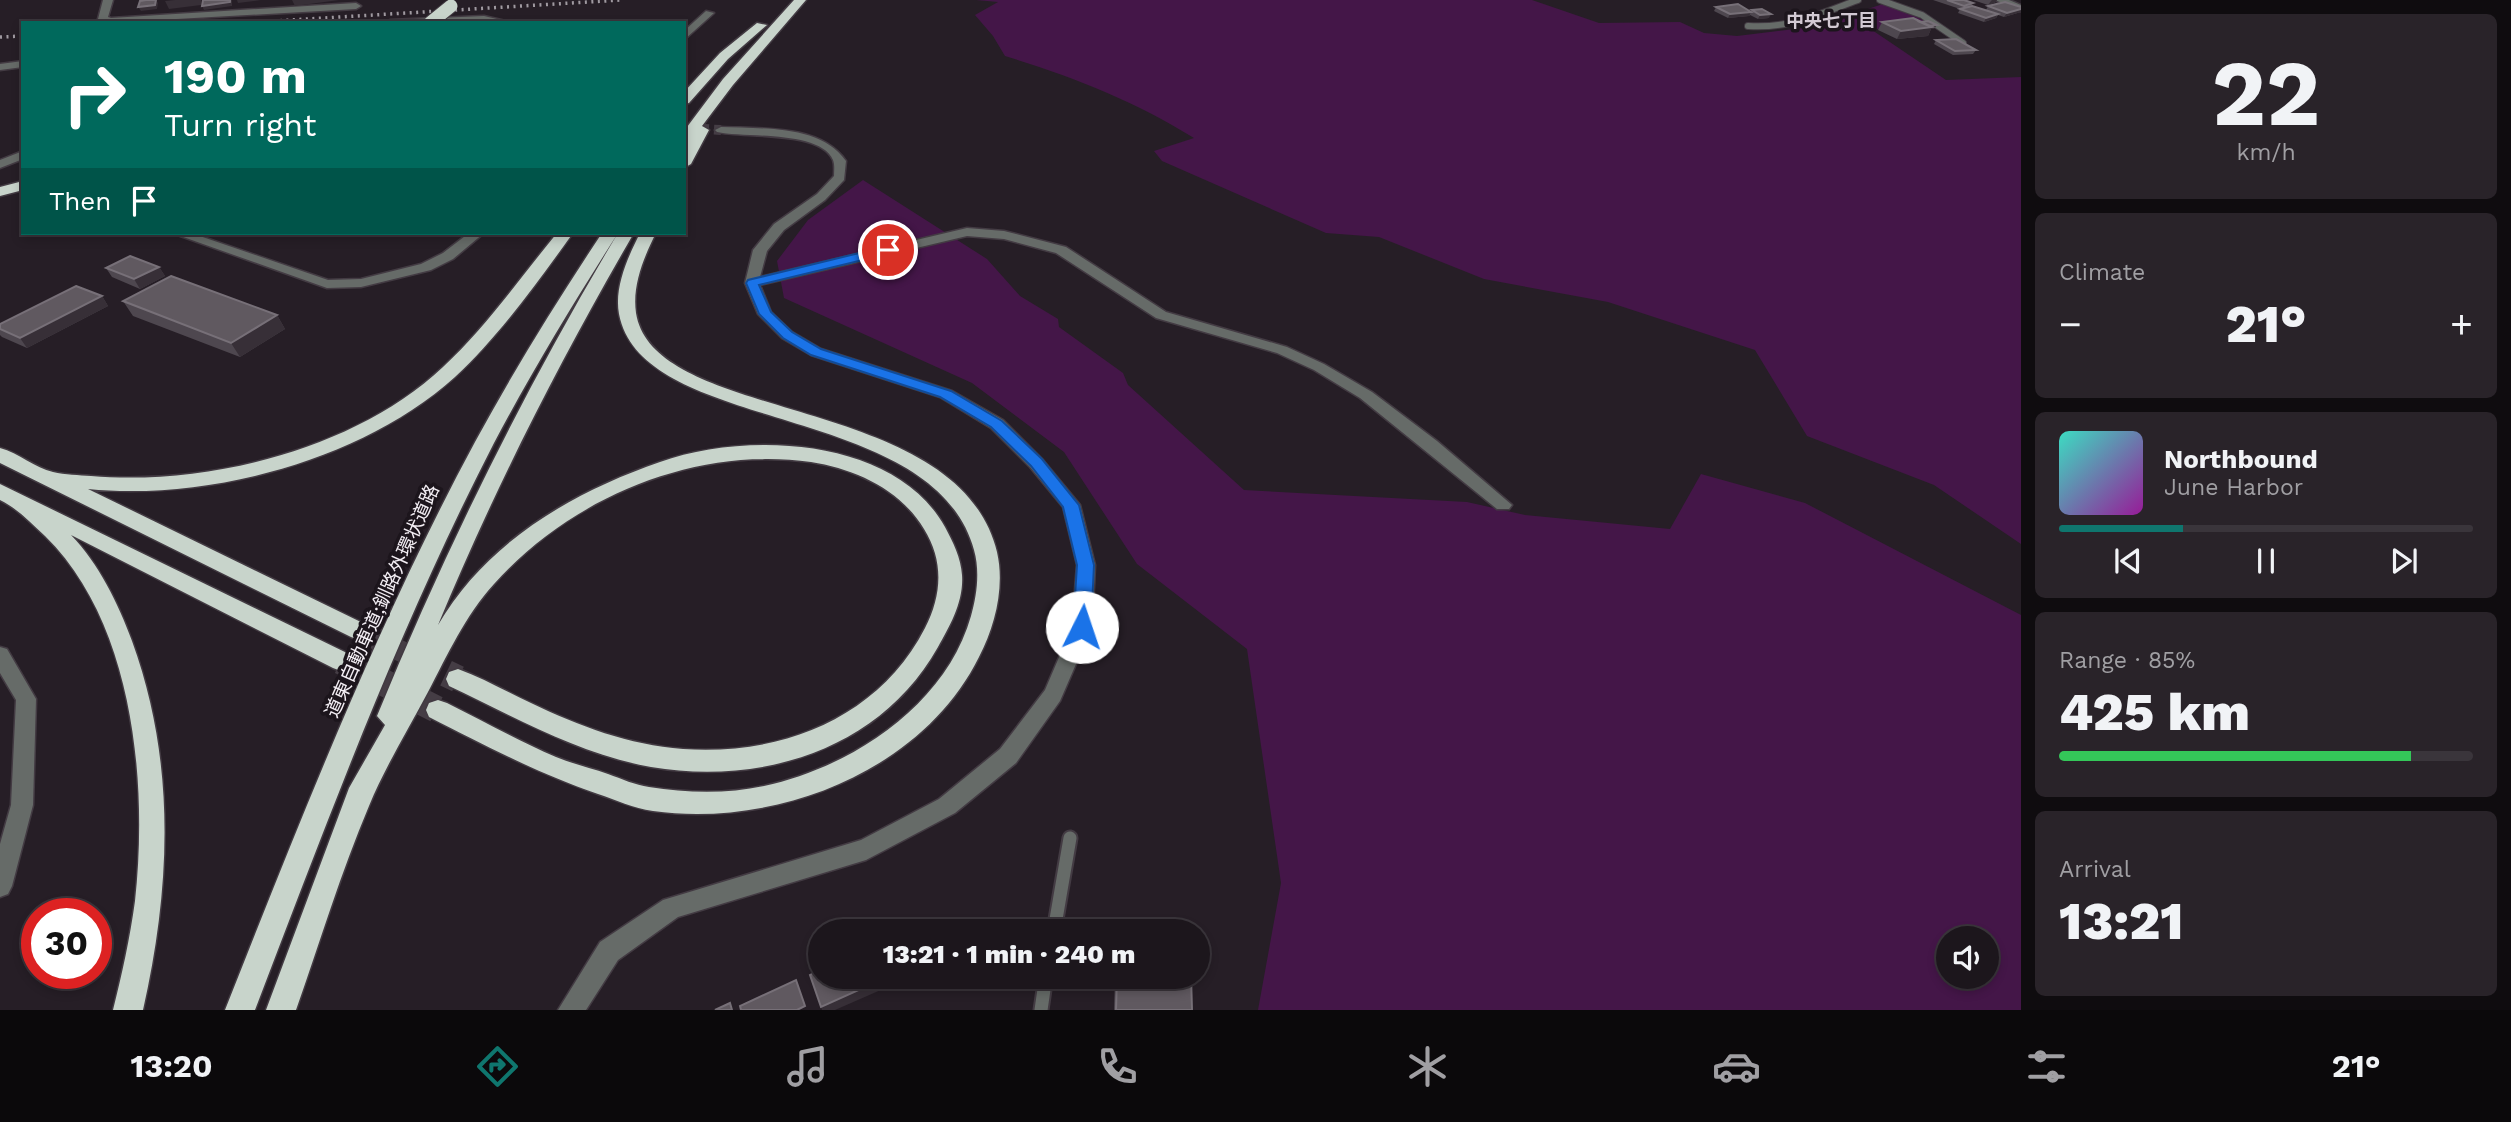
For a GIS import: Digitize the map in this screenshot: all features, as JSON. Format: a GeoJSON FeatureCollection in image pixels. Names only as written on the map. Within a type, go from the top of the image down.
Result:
{"type":"FeatureCollection","features":[{"type":"Feature","properties":{"kind":"highway"},"geometry":{"type":"LineString","coordinates":[[686,138],[728,82],[800,0]]}},
{"type":"Feature","properties":{"kind":"highway"},"geometry":{"type":"LineString","coordinates":[[686,119],[761,25],[784,1]]}},
{"type":"Feature","properties":{"kind":"highway"},"geometry":{"type":"LineString","coordinates":[[423,21],[450,3]]}},
{"type":"Feature","properties":{"kind":"highway"},"geometry":{"type":"LineString","coordinates":[[432,21],[450,3]]}},
{"type":"Feature","properties":{"kind":"highway"},"geometry":{"type":"LineString","coordinates":[[686,98],[724,56],[761,25]]}},
{"type":"Feature","properties":{"kind":"highway"},"geometry":{"type":"LineString","coordinates":[[686,160],[728,82]]}},
{"type":"Feature","properties":{"kind":"highway"},"geometry":{"type":"LineString","coordinates":[[0,187],[21,180]]}},
{"type":"Feature","properties":{"kind":"highway"},"geometry":{"type":"LineString","coordinates":[[0,192],[21,186]]}},
{"type":"Feature","properties":{"kind":"highway"},"geometry":{"type":"LineString","coordinates":[[50,479],[114,485],[165,484],[281,462],[335,442],[415,399],[448,373],[484,335],[563,235]]}},
{"type":"Feature","properties":{"kind":"highway","name":"道東自動車道;釧路外環状道路"},"geometry":{"type":"LineString","coordinates":[[240,1010],[313,823],[393,668],[475,463],[525,370],[609,235]]}},
{"type":"Feature","properties":{"kind":"highway","name":"道東自動車道;釧路外環状道路"},"geometry":{"type":"LineString","coordinates":[[281,1010],[357,802],[393,668],[429,614],[492,476],[546,371],[624,235]]}},
{"type":"Feature","properties":{"kind":"highway"},"geometry":{"type":"LineString","coordinates":[[438,710],[549,766],[647,799],[718,804],[779,793],[826,776],[874,751],[913,724],[946,692],[968,659],[984,621],[989,585],[985,548],[970,517],[942,484],[907,460],[859,437],[695,384],[660,362],[638,339],[628,317],[629,276],[648,235]]}},
{"type":"Feature","properties":{"kind":"highway"},"geometry":{"type":"LineString","coordinates":[[357,802],[454,618],[491,575],[531,537],[568,510],[660,468],[709,457],[752,453],[797,452],[838,460],[879,476],[912,497],[936,529],[950,565],[948,602],[930,641],[903,681],[886,699],[852,723],[815,743],[771,755],[723,762],[666,760],[588,739],[458,679]]}},
{"type":"Feature","properties":{"kind":"highway"},"geometry":{"type":"LineString","coordinates":[[0,455],[359,631]]}},
{"type":"Feature","properties":{"kind":"highway"},"geometry":{"type":"LineString","coordinates":[[0,491],[341,661]]}},
{"type":"Feature","properties":{"kind":"highway"},"geometry":{"type":"LineString","coordinates":[[26,505],[86,568],[113,615],[132,674],[146,737],[153,817],[148,895],[128,1010]]}},
{"type":"Feature","properties":{"kind":"street"},"geometry":{"type":"LineString","coordinates":[[108,0],[103,19],[108,21]]}},
{"type":"Feature","properties":{"kind":"street"},"geometry":{"type":"LineString","coordinates":[[2000,0],[2021,8]]}},
{"type":"Feature","properties":{"kind":"street"},"geometry":{"type":"LineString","coordinates":[[126,21],[356,6]]}},
{"type":"Feature","properties":{"kind":"street"},"geometry":{"type":"LineString","coordinates":[[686,35],[709,13]]}},
{"type":"Feature","properties":{"kind":"street"},"geometry":{"type":"LineString","coordinates":[[437,21],[496,21]]}},
{"type":"Feature","properties":{"kind":"street"},"geometry":{"type":"LineString","coordinates":[[0,67],[21,64]]}},
{"type":"Feature","properties":{"kind":"street"},"geometry":{"type":"LineString","coordinates":[[571,1010],[609,951],[671,908],[866,849],[947,806],[1008,756],[1054,695],[1082,627],[1086,565],[1071,505],[1036,463],[996,424],[946,394],[816,352],[787,335],[765,314],[752,283],[760,250],[779,227],[821,197],[840,177],[840,161],[822,143],[796,136],[721,130]]}},
{"type":"Feature","properties":{"kind":"street"},"geometry":{"type":"LineString","coordinates":[[0,164],[21,156]]}},
{"type":"Feature","properties":{"kind":"street"},"geometry":{"type":"LineString","coordinates":[[752,283],[967,233],[1004,235],[1061,250],[1161,314],[1282,350],[1319,367],[1366,396],[1431,444],[1503,505]]}},
{"type":"Feature","properties":{"kind":"street"},"geometry":{"type":"LineString","coordinates":[[185,235],[327,284],[372,281],[426,267],[448,256],[474,235]]}},
{"type":"Feature","properties":{"kind":"street"},"geometry":{"type":"LineString","coordinates":[[0,655],[26,699],[22,805],[0,886]]}},
{"type":"Feature","properties":{"kind":"lane"},"geometry":{"type":"LineString","coordinates":[[1748,26],[1774,28],[1788,25],[1858,0]]}},
{"type":"Feature","properties":{"kind":"lane"},"geometry":{"type":"LineString","coordinates":[[1880,0],[1922,15],[1963,43]]}},
{"type":"Feature","properties":{"kind":"lane"},"geometry":{"type":"LineString","coordinates":[[1056,919],[1070,838]]}},
{"type":"Feature","properties":{"kind":"lane"},"geometry":{"type":"LineString","coordinates":[[1041,1010],[1044,989]]}},
{"type":"Feature","properties":{"kind":"shaded area"},"geometry":{"type":"Polygon","coordinates":[[[976,0],[1532,0],[1599,23],[1680,22],[1704,33],[1737,36],[1812,27],[1883,4],[1905,10],[1924,21],[1872,30],[1946,80],[2021,77],[2021,544],[1934,485],[1807,436],[1755,350],[1608,302],[1484,279],[1379,237],[1326,233],[1162,161],[1154,151],[1194,138],[1149,112],[1102,91],[1005,56],[993,36],[975,15],[998,2],[976,0]]]}},
{"type":"Feature","properties":{"kind":"shaded area"},"geometry":{"type":"Polygon","coordinates":[[[863,180],[987,259],[1020,296],[1058,319],[1059,327],[1123,373],[1128,385],[1244,490],[1467,502],[1525,515],[1670,529],[1701,474],[1805,503],[2021,615],[2021,1010],[1258,1010],[1281,883],[1247,649],[1137,564],[1064,452],[972,383],[784,298],[777,261],[808,220],[863,180]]]}},
{"type":"Feature","properties":{"kind":"building"},"geometry":{"type":"Polygon","coordinates":[[[156,0],[155,5],[138,7],[140,1],[156,0]]]}},
{"type":"Feature","properties":{"kind":"building"},"geometry":{"type":"Polygon","coordinates":[[[203,0],[230,0],[230,2],[202,6],[203,0]]]}},
{"type":"Feature","properties":{"kind":"building"},"geometry":{"type":"Polygon","coordinates":[[[1947,0],[1964,0],[1973,3],[1964,6],[1947,0]]]}},
{"type":"Feature","properties":{"kind":"building"},"geometry":{"type":"Polygon","coordinates":[[[2005,2],[2021,9],[2007,13],[1988,6],[2005,2]]]}},
{"type":"Feature","properties":{"kind":"building"},"geometry":{"type":"Polygon","coordinates":[[[1738,4],[1751,12],[1730,14],[1716,7],[1738,4]]]}},
{"type":"Feature","properties":{"kind":"building"},"geometry":{"type":"Polygon","coordinates":[[[1972,6],[1998,14],[1986,18],[1960,9],[1972,6]]]}},
{"type":"Feature","properties":{"kind":"building"},"geometry":{"type":"Polygon","coordinates":[[[1762,9],[1771,14],[1760,15],[1752,10],[1762,9]]]}},
{"type":"Feature","properties":{"kind":"building"},"geometry":{"type":"Polygon","coordinates":[[[1913,18],[1932,27],[1901,31],[1882,22],[1913,18]]]}},
{"type":"Feature","properties":{"kind":"building"},"geometry":{"type":"Polygon","coordinates":[[[1928,21],[1937,25],[1929,26],[1920,22],[1928,21]]]}},
{"type":"Feature","properties":{"kind":"building"},"geometry":{"type":"Polygon","coordinates":[[[1956,39],[1976,50],[1955,51],[1936,40],[1956,39]]]}},
{"type":"Feature","properties":{"kind":"building"},"geometry":{"type":"Polygon","coordinates":[[[130,256],[159,267],[134,279],[106,268],[130,256]]]}},
{"type":"Feature","properties":{"kind":"building"},"geometry":{"type":"Polygon","coordinates":[[[171,276],[277,315],[231,343],[123,301],[171,276]]]}},
{"type":"Feature","properties":{"kind":"building"},"geometry":{"type":"Polygon","coordinates":[[[76,286],[102,296],[20,338],[0,329],[0,324],[76,286]]]}},
{"type":"Feature","properties":{"kind":"building"},"geometry":{"type":"Polygon","coordinates":[[[796,980],[805,1006],[797,1010],[741,1010],[740,1006],[796,980]]]}},
{"type":"Feature","properties":{"kind":"building"},"geometry":{"type":"Polygon","coordinates":[[[815,989],[861,989],[821,1007],[815,989]]]}},
{"type":"Feature","properties":{"kind":"building"},"geometry":{"type":"Polygon","coordinates":[[[1117,989],[1191,989],[1192,1010],[1116,1010],[1117,989]]]}},
{"type":"Feature","properties":{"kind":"building"},"geometry":{"type":"Polygon","coordinates":[[[730,1003],[732,1010],[715,1010],[730,1003]]]}},
{"type":"Feature","properties":{"kind":"tunnel"},"geometry":{"type":"LineString","coordinates":[[686,128],[721,130]]}},
{"type":"Feature","properties":{"kind":"tunnel"},"geometry":{"type":"LineString","coordinates":[[359,631],[413,657]]}},
{"type":"Feature","properties":{"kind":"tunnel"},"geometry":{"type":"LineString","coordinates":[[410,656],[458,679]]}},
{"type":"Feature","properties":{"kind":"tunnel"},"geometry":{"type":"LineString","coordinates":[[341,661],[438,710]]}},
{"type":"Feature","properties":{"kind":"railway"},"geometry":{"type":"LineString","coordinates":[[274,21],[621,0]]}},
{"type":"Feature","properties":{"kind":"railway"},"geometry":{"type":"LineString","coordinates":[[0,37],[21,36]]}},
{"type":"Feature","properties":{"kind":"district","name":"中央七丁目"},"geometry":{"type":"Point","coordinates":[1831,20]}},
{"type":"Feature","properties":{"kind":"route"},"geometry":{"type":"LineString","coordinates":[[888,250],[752,283],[765,314],[787,335],[816,352],[946,394],[996,424],[1036,463],[1071,505],[1086,565],[1082,627]]}}]}
